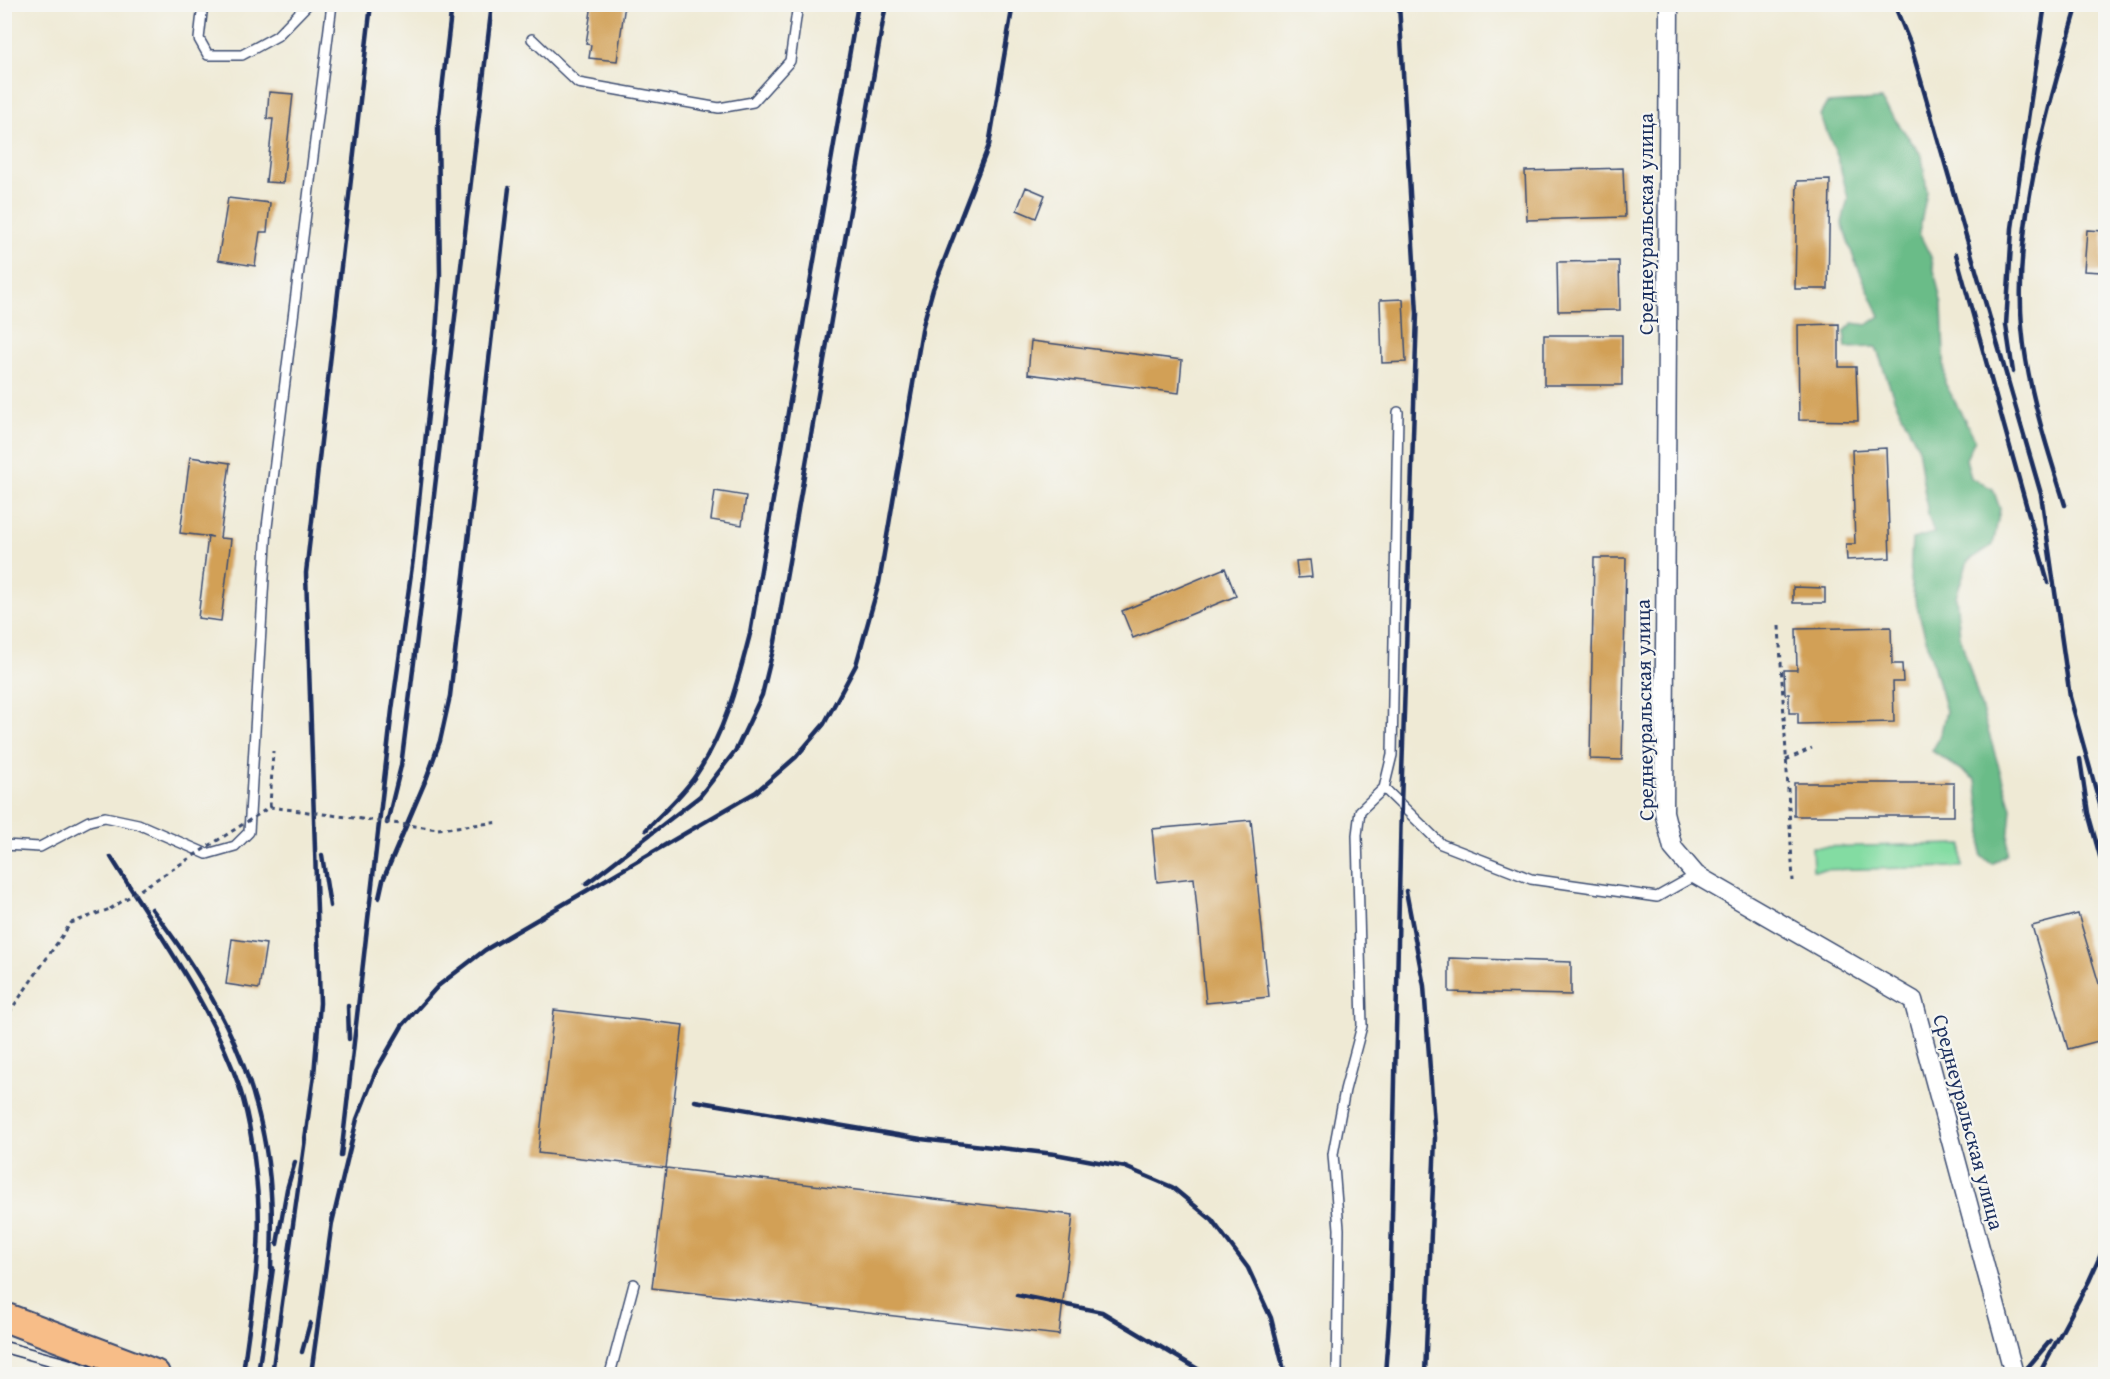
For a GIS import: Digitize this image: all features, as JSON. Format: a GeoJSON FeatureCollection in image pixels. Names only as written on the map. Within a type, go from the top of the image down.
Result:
{"type":"FeatureCollection","features":[{"type":"Feature","properties":{"kind":"main road"},"geometry":{"type":"LineString","coordinates":[[4,1317],[155,1374]]}},
{"type":"Feature","properties":{"kind":"street","name":"Среднеуральская улица"},"geometry":{"type":"LineString","coordinates":[[1669,4],[1664,812],[1673,848],[1696,875],[1913,1000],[2014,1374]]}},
{"type":"Feature","properties":{"kind":"lane"},"geometry":{"type":"LineString","coordinates":[[203,4],[199,39],[208,55],[242,55],[277,36],[308,4]]}},
{"type":"Feature","properties":{"kind":"lane"},"geometry":{"type":"LineString","coordinates":[[4,845],[40,847],[89,821],[105,817],[138,824],[207,854],[235,846],[249,832],[267,527],[332,4]]}},
{"type":"Feature","properties":{"kind":"lane"},"geometry":{"type":"LineString","coordinates":[[532,39],[578,83],[719,108],[753,102],[790,62],[798,4]]}},
{"type":"Feature","properties":{"kind":"lane"},"geometry":{"type":"LineString","coordinates":[[1337,1374],[1339,1229],[1333,1154],[1362,1026],[1357,834],[1360,811],[1384,788],[1392,755],[1398,412]]}},
{"type":"Feature","properties":{"kind":"lane"},"geometry":{"type":"LineString","coordinates":[[1384,788],[1441,844],[1531,879],[1657,897],[1696,875]]}},
{"type":"Feature","properties":{"kind":"lane"},"geometry":{"type":"LineString","coordinates":[[610,1374],[634,1284]]}},
{"type":"Feature","properties":{"kind":"path"},"geometry":{"type":"LineString","coordinates":[[1779,626],[1793,881]]}},
{"type":"Feature","properties":{"kind":"path"},"geometry":{"type":"LineString","coordinates":[[1786,760],[1812,748]]}},
{"type":"Feature","properties":{"kind":"path"},"geometry":{"type":"LineString","coordinates":[[270,807],[273,751]]}},
{"type":"Feature","properties":{"kind":"path"},"geometry":{"type":"LineString","coordinates":[[4,1020],[71,923],[110,909],[270,807],[438,829],[500,822]]}},
{"type":"Feature","properties":{"kind":"green space"},"geometry":{"type":"Polygon","coordinates":[[[1881,100],[1922,156],[1927,192],[1919,233],[1931,257],[1942,305],[1945,383],[1975,439],[1966,459],[1971,478],[1993,489],[2000,509],[1993,545],[1968,561],[1956,596],[1960,636],[2011,808],[2007,854],[1992,864],[1981,856],[1982,826],[1976,780],[1932,751],[1940,737],[1946,711],[1910,581],[1912,539],[1934,533],[1928,515],[1918,447],[1894,398],[1876,347],[1846,348],[1844,332],[1853,323],[1867,325],[1880,316],[1854,259],[1842,223],[1848,198],[1838,158],[1820,115],[1827,103],[1881,100]]]}},
{"type":"Feature","properties":{"kind":"green space"},"geometry":{"type":"Polygon","coordinates":[[[1962,844],[1962,867],[1813,870],[1812,847],[1962,844]]]}},
{"type":"Feature","properties":{"kind":"building"},"geometry":{"type":"Polygon","coordinates":[[[592,4],[625,4],[617,61],[589,58],[591,45],[586,44],[592,4]]]}},
{"type":"Feature","properties":{"kind":"building"},"geometry":{"type":"Polygon","coordinates":[[[269,92],[293,94],[283,183],[266,182],[273,119],[267,119],[269,92]]]}},
{"type":"Feature","properties":{"kind":"building"},"geometry":{"type":"Polygon","coordinates":[[[1623,168],[1625,217],[1527,220],[1525,171],[1623,168]]]}},
{"type":"Feature","properties":{"kind":"building"},"geometry":{"type":"Polygon","coordinates":[[[1830,180],[1828,289],[1795,289],[1797,181],[1830,180]]]}},
{"type":"Feature","properties":{"kind":"building"},"geometry":{"type":"Polygon","coordinates":[[[1026,187],[1045,195],[1036,218],[1017,210],[1026,187]]]}},
{"type":"Feature","properties":{"kind":"building"},"geometry":{"type":"Polygon","coordinates":[[[228,198],[270,203],[267,232],[260,232],[255,266],[218,260],[228,198]]]}},
{"type":"Feature","properties":{"kind":"building"},"geometry":{"type":"Polygon","coordinates":[[[2087,230],[2104,231],[2102,272],[2084,271],[2087,230]]]}},
{"type":"Feature","properties":{"kind":"building"},"geometry":{"type":"Polygon","coordinates":[[[1619,261],[1620,310],[1558,311],[1557,262],[1619,261]]]}},
{"type":"Feature","properties":{"kind":"building"},"geometry":{"type":"Polygon","coordinates":[[[1403,299],[1406,362],[1382,363],[1380,300],[1403,299]]]}},
{"type":"Feature","properties":{"kind":"building"},"geometry":{"type":"Polygon","coordinates":[[[1839,324],[1839,367],[1856,367],[1858,421],[1799,420],[1798,325],[1839,324]]]}},
{"type":"Feature","properties":{"kind":"building"},"geometry":{"type":"Polygon","coordinates":[[[1544,335],[1622,335],[1622,385],[1544,385],[1544,335]]]}},
{"type":"Feature","properties":{"kind":"building"},"geometry":{"type":"Polygon","coordinates":[[[1031,341],[1182,360],[1179,393],[1028,374],[1031,341]]]}},
{"type":"Feature","properties":{"kind":"building"},"geometry":{"type":"Polygon","coordinates":[[[1886,448],[1890,558],[1847,560],[1846,544],[1855,544],[1852,450],[1886,448]]]}},
{"type":"Feature","properties":{"kind":"building"},"geometry":{"type":"Polygon","coordinates":[[[190,457],[230,463],[220,538],[231,539],[221,621],[198,618],[208,536],[180,533],[190,457]]]}},
{"type":"Feature","properties":{"kind":"building"},"geometry":{"type":"Polygon","coordinates":[[[715,491],[746,496],[742,525],[711,520],[715,491]]]}},
{"type":"Feature","properties":{"kind":"building"},"geometry":{"type":"Polygon","coordinates":[[[1594,558],[1626,558],[1622,760],[1590,759],[1594,558]]]}},
{"type":"Feature","properties":{"kind":"building"},"geometry":{"type":"Polygon","coordinates":[[[1310,560],[1312,577],[1298,578],[1296,561],[1310,560]]]}},
{"type":"Feature","properties":{"kind":"building"},"geometry":{"type":"Polygon","coordinates":[[[1225,568],[1236,596],[1133,638],[1122,611],[1225,568]]]}},
{"type":"Feature","properties":{"kind":"building"},"geometry":{"type":"Polygon","coordinates":[[[1793,587],[1825,588],[1825,603],[1793,603],[1793,587]]]}},
{"type":"Feature","properties":{"kind":"building"},"geometry":{"type":"Polygon","coordinates":[[[1891,627],[1892,664],[1902,664],[1903,682],[1893,682],[1894,722],[1798,724],[1798,713],[1789,713],[1789,694],[1785,694],[1784,670],[1797,670],[1796,629],[1891,627]]]}},
{"type":"Feature","properties":{"kind":"building"},"geometry":{"type":"Polygon","coordinates":[[[1794,783],[1954,783],[1954,816],[1794,816],[1794,783]]]}},
{"type":"Feature","properties":{"kind":"building"},"geometry":{"type":"Polygon","coordinates":[[[1251,820],[1269,997],[1206,1003],[1194,878],[1157,882],[1152,829],[1251,820]]]}},
{"type":"Feature","properties":{"kind":"building"},"geometry":{"type":"Polygon","coordinates":[[[2078,914],[2106,1007],[2106,1039],[2068,1049],[2032,926],[2078,914]]]}},
{"type":"Feature","properties":{"kind":"building"},"geometry":{"type":"Polygon","coordinates":[[[232,939],[266,944],[259,989],[226,984],[232,939]]]}},
{"type":"Feature","properties":{"kind":"building"},"geometry":{"type":"Polygon","coordinates":[[[1449,958],[1571,962],[1571,995],[1449,992],[1449,958]]]}},
{"type":"Feature","properties":{"kind":"building"},"geometry":{"type":"Polygon","coordinates":[[[554,1010],[683,1025],[666,1168],[538,1153],[554,1010]]]}},
{"type":"Feature","properties":{"kind":"building"},"geometry":{"type":"Polygon","coordinates":[[[666,1168],[1073,1215],[1059,1335],[652,1288],[666,1168]]]}},
{"type":"Feature","properties":{"kind":"tram line"},"geometry":{"type":"LineString","coordinates":[[4,1341],[116,1374]]}},
{"type":"Feature","properties":{"kind":"tram line"},"geometry":{"type":"LineString","coordinates":[[4,1353],[80,1374]]}},
{"type":"Feature","properties":{"kind":"railway"},"geometry":{"type":"LineString","coordinates":[[272,1374],[314,1075],[320,1003],[306,573],[371,4]]}},
{"type":"Feature","properties":{"kind":"railway"},"geometry":{"type":"LineString","coordinates":[[341,1156],[392,710],[413,559],[435,347],[440,275],[438,124],[452,4]]}},
{"type":"Feature","properties":{"kind":"railway"},"geometry":{"type":"LineString","coordinates":[[387,823],[401,766],[492,4]]}},
{"type":"Feature","properties":{"kind":"railway"},"geometry":{"type":"LineString","coordinates":[[646,830],[685,790],[706,759],[729,707],[750,634],[858,4]]}},
{"type":"Feature","properties":{"kind":"railway"},"geometry":{"type":"LineString","coordinates":[[586,884],[700,796],[736,750],[762,695],[775,642],[886,4]]}},
{"type":"Feature","properties":{"kind":"railway"},"geometry":{"type":"LineString","coordinates":[[332,1223],[357,1119],[376,1071],[402,1026],[438,986],[485,950],[756,792],[796,757],[824,724],[856,665],[879,583],[923,325],[933,289],[989,145],[1013,4]]}},
{"type":"Feature","properties":{"kind":"railway"},"geometry":{"type":"LineString","coordinates":[[1385,1374],[1390,1308],[1401,805],[1417,313],[1399,4]]}},
{"type":"Feature","properties":{"kind":"railway"},"geometry":{"type":"LineString","coordinates":[[1894,4],[1910,43],[2041,494],[2070,697],[2106,826]]}},
{"type":"Feature","properties":{"kind":"railway"},"geometry":{"type":"LineString","coordinates":[[2013,372],[2006,325],[2012,228],[2045,4]]}},
{"type":"Feature","properties":{"kind":"railway"},"geometry":{"type":"LineString","coordinates":[[2065,505],[2029,378],[2021,315],[2021,271],[2025,225],[2042,135],[2078,4]]}},
{"type":"Feature","properties":{"kind":"railway"},"geometry":{"type":"LineString","coordinates":[[379,898],[383,880],[440,741],[450,696],[509,188]]}},
{"type":"Feature","properties":{"kind":"railway"},"geometry":{"type":"LineString","coordinates":[[1956,254],[2048,583]]}},
{"type":"Feature","properties":{"kind":"railway"},"geometry":{"type":"LineString","coordinates":[[2080,759],[2088,813],[2106,878]]}},
{"type":"Feature","properties":{"kind":"railway"},"geometry":{"type":"LineString","coordinates":[[2103,761],[2106,778]]}},
{"type":"Feature","properties":{"kind":"railway"},"geometry":{"type":"LineString","coordinates":[[322,855],[330,906]]}},
{"type":"Feature","properties":{"kind":"railway"},"geometry":{"type":"LineString","coordinates":[[111,857],[164,940],[214,1026],[243,1100],[254,1156],[259,1220],[255,1286],[243,1374]]}},
{"type":"Feature","properties":{"kind":"railway"},"geometry":{"type":"LineString","coordinates":[[1406,891],[1424,986],[1435,1138],[1425,1374]]}},
{"type":"Feature","properties":{"kind":"railway"},"geometry":{"type":"LineString","coordinates":[[152,909],[198,974],[234,1042],[248,1078],[259,1114],[267,1153],[272,1204],[271,1276]]}},
{"type":"Feature","properties":{"kind":"railway"},"geometry":{"type":"LineString","coordinates":[[348,1006],[349,1039]]}},
{"type":"Feature","properties":{"kind":"railway"},"geometry":{"type":"LineString","coordinates":[[695,1101],[921,1139],[1055,1154],[1125,1167],[1172,1187],[1212,1220],[1248,1268],[1271,1318],[1285,1374]]}},
{"type":"Feature","properties":{"kind":"railway"},"geometry":{"type":"LineString","coordinates":[[277,1244],[287,1189],[295,1162]]}},
{"type":"Feature","properties":{"kind":"railway"},"geometry":{"type":"LineString","coordinates":[[311,1374],[333,1215]]}},
{"type":"Feature","properties":{"kind":"railway"},"geometry":{"type":"LineString","coordinates":[[2039,1374],[2089,1281],[2106,1243]]}},
{"type":"Feature","properties":{"kind":"railway"},"geometry":{"type":"LineString","coordinates":[[258,1374],[273,1268]]}},
{"type":"Feature","properties":{"kind":"railway"},"geometry":{"type":"LineString","coordinates":[[1017,1295],[1102,1312],[1206,1374]]}},
{"type":"Feature","properties":{"kind":"railway"},"geometry":{"type":"LineString","coordinates":[[302,1352],[310,1323]]}},
{"type":"Feature","properties":{"kind":"railway"},"geometry":{"type":"LineString","coordinates":[[2022,1374],[2050,1341]]}}]}
